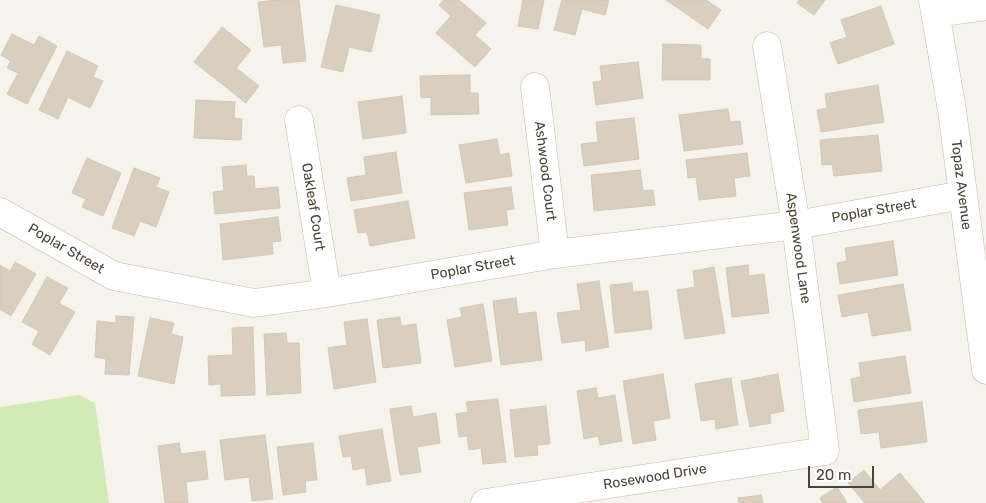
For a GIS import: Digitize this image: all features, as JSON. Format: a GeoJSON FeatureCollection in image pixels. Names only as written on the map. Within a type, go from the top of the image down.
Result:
{"type":"FeatureCollection","features":[{"type":"Feature","properties":{"kind":"street"},"geometry":{"type":"LineString","coordinates":[[934,6],[986,6]]}},
{"type":"Feature","properties":{"kind":"street","name":"Topaz Avenue"},"geometry":{"type":"LineString","coordinates":[[934,6],[952,110],[986,370]]}},
{"type":"Feature","properties":{"kind":"street","name":"Aspenwood Lane"},"geometry":{"type":"LineString","coordinates":[[767,46],[796,225],[825,451]]}},
{"type":"Feature","properties":{"kind":"street","name":"Ashwood Court"},"geometry":{"type":"LineString","coordinates":[[535,87],[556,254]]}},
{"type":"Feature","properties":{"kind":"street","name":"Oakleaf Court"},"geometry":{"type":"LineString","coordinates":[[299,120],[327,293]]}},
{"type":"Feature","properties":{"kind":"street","name":"Poplar Street"},"geometry":{"type":"LineString","coordinates":[[0,212],[114,276],[254,303],[327,293],[556,254],[796,225],[963,195]]}},
{"type":"Feature","properties":{"kind":"street","name":"Rosewood Drive"},"geometry":{"type":"LineString","coordinates":[[485,503],[825,451]]}},
{"type":"Feature","properties":{"kind":"green space"},"geometry":{"type":"Polygon","coordinates":[[[79,395],[95,403],[109,503],[0,503],[0,407],[79,395]]]}},
{"type":"Feature","properties":{"kind":"building"},"geometry":{"type":"Polygon","coordinates":[[[299,0],[306,61],[283,63],[281,45],[264,47],[258,2],[299,0]]]}},
{"type":"Feature","properties":{"kind":"building"},"geometry":{"type":"Polygon","coordinates":[[[444,0],[459,0],[486,23],[475,35],[491,49],[475,67],[436,33],[451,16],[439,5],[444,0]]]}},
{"type":"Feature","properties":{"kind":"building"},"geometry":{"type":"Polygon","coordinates":[[[523,0],[544,0],[538,29],[518,26],[523,0]]]}},
{"type":"Feature","properties":{"kind":"building"},"geometry":{"type":"Polygon","coordinates":[[[562,0],[609,0],[605,15],[582,9],[575,35],[554,30],[562,0]]]}},
{"type":"Feature","properties":{"kind":"building"},"geometry":{"type":"Polygon","coordinates":[[[666,0],[706,0],[721,10],[708,29],[666,0]]]}},
{"type":"Feature","properties":{"kind":"building"},"geometry":{"type":"Polygon","coordinates":[[[799,0],[825,0],[814,15],[797,3],[799,0]]]}},
{"type":"Feature","properties":{"kind":"building"},"geometry":{"type":"Polygon","coordinates":[[[336,5],[380,15],[371,52],[349,47],[343,72],[321,67],[336,5]]]}},
{"type":"Feature","properties":{"kind":"building"},"geometry":{"type":"Polygon","coordinates":[[[881,6],[894,44],[838,64],[830,43],[847,37],[841,20],[881,6]]]}},
{"type":"Feature","properties":{"kind":"building"},"geometry":{"type":"Polygon","coordinates":[[[222,27],[251,50],[236,68],[259,86],[246,103],[194,62],[222,27]]]}},
{"type":"Feature","properties":{"kind":"building"},"geometry":{"type":"Polygon","coordinates":[[[12,34],[34,45],[39,36],[57,46],[27,104],[7,94],[18,73],[7,68],[11,61],[1,55],[12,34]]]}},
{"type":"Feature","properties":{"kind":"building"},"geometry":{"type":"Polygon","coordinates":[[[663,44],[701,45],[701,59],[710,59],[710,80],[662,80],[663,44]]]}},
{"type":"Feature","properties":{"kind":"building"},"geometry":{"type":"Polygon","coordinates":[[[67,51],[98,66],[93,77],[103,81],[90,108],[68,97],[58,119],[39,110],[67,51]]]}},
{"type":"Feature","properties":{"kind":"building"},"geometry":{"type":"Polygon","coordinates":[[[638,62],[643,98],[596,105],[593,82],[602,81],[600,66],[638,62]]]}},
{"type":"Feature","properties":{"kind":"building"},"geometry":{"type":"Polygon","coordinates":[[[470,75],[470,93],[478,93],[479,114],[431,115],[431,97],[421,98],[420,76],[470,75]]]}},
{"type":"Feature","properties":{"kind":"building"},"geometry":{"type":"Polygon","coordinates":[[[878,85],[884,122],[821,132],[817,110],[827,108],[825,94],[878,85]]]}},
{"type":"Feature","properties":{"kind":"building"},"geometry":{"type":"Polygon","coordinates":[[[402,96],[406,133],[363,139],[358,102],[402,96]]]}},
{"type":"Feature","properties":{"kind":"building"},"geometry":{"type":"Polygon","coordinates":[[[196,100],[235,102],[234,118],[242,119],[241,140],[194,138],[196,100]]]}},
{"type":"Feature","properties":{"kind":"building"},"geometry":{"type":"Polygon","coordinates":[[[728,109],[730,122],[740,121],[743,144],[684,151],[679,115],[728,109]]]}},
{"type":"Feature","properties":{"kind":"building"},"geometry":{"type":"Polygon","coordinates":[[[634,118],[639,159],[584,166],[581,144],[598,142],[596,122],[634,118]]]}},
{"type":"Feature","properties":{"kind":"building"},"geometry":{"type":"Polygon","coordinates":[[[878,135],[882,171],[834,176],[832,164],[822,165],[820,140],[878,135]]]}},
{"type":"Feature","properties":{"kind":"building"},"geometry":{"type":"Polygon","coordinates":[[[497,139],[500,155],[509,153],[512,176],[466,183],[459,145],[497,139]]]}},
{"type":"Feature","properties":{"kind":"building"},"geometry":{"type":"Polygon","coordinates":[[[396,152],[402,193],[351,201],[347,178],[366,175],[364,157],[396,152]]]}},
{"type":"Feature","properties":{"kind":"building"},"geometry":{"type":"Polygon","coordinates":[[[747,153],[750,176],[734,178],[736,196],[699,200],[696,177],[688,178],[686,160],[747,153]]]}},
{"type":"Feature","properties":{"kind":"building"},"geometry":{"type":"Polygon","coordinates":[[[87,158],[121,173],[103,216],[82,207],[86,199],[72,193],[87,158]]]}},
{"type":"Feature","properties":{"kind":"building"},"geometry":{"type":"Polygon","coordinates":[[[246,165],[247,176],[254,176],[255,189],[278,187],[280,208],[215,214],[213,192],[224,191],[222,167],[246,165]]]}},
{"type":"Feature","properties":{"kind":"building"},"geometry":{"type":"Polygon","coordinates":[[[134,168],[160,178],[156,187],[169,192],[156,227],[140,221],[134,236],[112,228],[134,168]]]}},
{"type":"Feature","properties":{"kind":"building"},"geometry":{"type":"Polygon","coordinates":[[[640,170],[643,191],[653,190],[655,205],[594,211],[591,175],[640,170]]]}},
{"type":"Feature","properties":{"kind":"building"},"geometry":{"type":"Polygon","coordinates":[[[511,187],[514,209],[506,210],[508,225],[469,230],[464,193],[511,187]]]}},
{"type":"Feature","properties":{"kind":"building"},"geometry":{"type":"Polygon","coordinates":[[[408,201],[415,238],[370,246],[367,232],[358,233],[354,210],[408,201]]]}},
{"type":"Feature","properties":{"kind":"building"},"geometry":{"type":"Polygon","coordinates":[[[278,217],[281,241],[272,242],[273,254],[223,260],[220,224],[278,217]]]}},
{"type":"Feature","properties":{"kind":"building"},"geometry":{"type":"Polygon","coordinates":[[[893,241],[898,275],[840,284],[837,263],[847,261],[845,248],[893,241]]]}},
{"type":"Feature","properties":{"kind":"building"},"geometry":{"type":"Polygon","coordinates":[[[15,262],[36,274],[11,316],[0,309],[0,265],[10,271],[15,262]]]}},
{"type":"Feature","properties":{"kind":"building"},"geometry":{"type":"Polygon","coordinates":[[[748,265],[749,276],[764,274],[769,313],[732,317],[726,268],[748,265]]]}},
{"type":"Feature","properties":{"kind":"building"},"geometry":{"type":"Polygon","coordinates":[[[714,267],[725,333],[685,339],[677,290],[695,287],[693,271],[714,267]]]}},
{"type":"Feature","properties":{"kind":"building"},"geometry":{"type":"Polygon","coordinates":[[[47,277],[68,288],[59,303],[75,312],[50,355],[32,344],[39,331],[22,322],[47,277]]]}},
{"type":"Feature","properties":{"kind":"building"},"geometry":{"type":"Polygon","coordinates":[[[599,281],[609,347],[586,351],[585,340],[562,343],[557,313],[581,310],[577,284],[599,281]]]}},
{"type":"Feature","properties":{"kind":"building"},"geometry":{"type":"Polygon","coordinates":[[[632,283],[633,292],[648,291],[652,329],[615,333],[610,285],[632,283]]]}},
{"type":"Feature","properties":{"kind":"building"},"geometry":{"type":"Polygon","coordinates":[[[903,284],[911,330],[872,336],[868,312],[842,317],[838,295],[903,284]]]}},
{"type":"Feature","properties":{"kind":"building"},"geometry":{"type":"Polygon","coordinates":[[[516,298],[518,314],[536,312],[542,360],[501,365],[493,301],[516,298]]]}},
{"type":"Feature","properties":{"kind":"building"},"geometry":{"type":"Polygon","coordinates":[[[483,304],[492,361],[455,367],[447,320],[462,317],[460,308],[483,304]]]}},
{"type":"Feature","properties":{"kind":"building"},"geometry":{"type":"Polygon","coordinates":[[[116,316],[134,317],[129,375],[105,374],[106,359],[95,357],[97,321],[116,323],[116,316]]]}},
{"type":"Feature","properties":{"kind":"building"},"geometry":{"type":"Polygon","coordinates":[[[400,317],[401,326],[416,324],[421,363],[383,368],[377,320],[400,317]]]}},
{"type":"Feature","properties":{"kind":"building"},"geometry":{"type":"Polygon","coordinates":[[[150,318],[174,323],[171,334],[183,337],[174,384],[138,376],[150,318]]]}},
{"type":"Feature","properties":{"kind":"building"},"geometry":{"type":"Polygon","coordinates":[[[367,319],[376,382],[334,389],[328,348],[347,345],[344,322],[367,319]]]}},
{"type":"Feature","properties":{"kind":"building"},"geometry":{"type":"Polygon","coordinates":[[[253,327],[255,395],[221,396],[221,384],[209,385],[208,356],[233,355],[232,328],[253,327]]]}},
{"type":"Feature","properties":{"kind":"building"},"geometry":{"type":"Polygon","coordinates":[[[286,333],[287,343],[299,343],[301,393],[267,395],[264,334],[286,333]]]}},
{"type":"Feature","properties":{"kind":"building"},"geometry":{"type":"Polygon","coordinates":[[[905,356],[911,393],[854,402],[851,379],[861,377],[859,363],[905,356]]]}},
{"type":"Feature","properties":{"kind":"building"},"geometry":{"type":"Polygon","coordinates":[[[663,374],[670,418],[653,421],[656,440],[633,444],[623,381],[663,374]]]}},
{"type":"Feature","properties":{"kind":"building"},"geometry":{"type":"Polygon","coordinates":[[[778,374],[784,411],[770,414],[771,423],[750,427],[741,381],[778,374]]]}},
{"type":"Feature","properties":{"kind":"building"},"geometry":{"type":"Polygon","coordinates":[[[731,378],[738,425],[716,429],[715,419],[701,421],[695,384],[731,378]]]}},
{"type":"Feature","properties":{"kind":"building"},"geometry":{"type":"Polygon","coordinates":[[[596,388],[598,398],[615,395],[622,441],[600,445],[598,436],[584,439],[577,391],[596,388]]]}},
{"type":"Feature","properties":{"kind":"building"},"geometry":{"type":"Polygon","coordinates":[[[498,399],[506,462],[483,464],[481,448],[469,450],[467,436],[459,437],[456,414],[468,412],[466,402],[498,399]]]}},
{"type":"Feature","properties":{"kind":"building"},"geometry":{"type":"Polygon","coordinates":[[[922,402],[927,442],[881,448],[879,432],[861,434],[858,410],[922,402]]]}},
{"type":"Feature","properties":{"kind":"building"},"geometry":{"type":"Polygon","coordinates":[[[411,406],[413,417],[436,413],[440,443],[417,447],[421,472],[400,475],[390,409],[411,406]]]}},
{"type":"Feature","properties":{"kind":"building"},"geometry":{"type":"Polygon","coordinates":[[[546,406],[550,444],[537,445],[538,455],[515,457],[510,410],[546,406]]]}},
{"type":"Feature","properties":{"kind":"building"},"geometry":{"type":"Polygon","coordinates":[[[382,429],[391,481],[367,485],[365,468],[353,470],[351,456],[343,457],[339,436],[382,429]]]}},
{"type":"Feature","properties":{"kind":"building"},"geometry":{"type":"Polygon","coordinates":[[[265,435],[273,499],[252,501],[249,477],[225,480],[220,440],[265,435]]]}},
{"type":"Feature","properties":{"kind":"building"},"geometry":{"type":"Polygon","coordinates":[[[179,443],[181,454],[205,451],[208,479],[186,482],[188,503],[165,503],[158,446],[179,443]]]}},
{"type":"Feature","properties":{"kind":"building"},"geometry":{"type":"Polygon","coordinates":[[[313,443],[317,480],[305,481],[306,492],[283,495],[277,447],[313,443]]]}},
{"type":"Feature","properties":{"kind":"building"},"geometry":{"type":"Polygon","coordinates":[[[864,470],[880,490],[900,473],[925,503],[865,503],[848,483],[864,470]]]}},
{"type":"Feature","properties":{"kind":"building"},"geometry":{"type":"Polygon","coordinates":[[[837,487],[847,503],[823,503],[820,498],[837,487]]]}},
{"type":"Feature","properties":{"kind":"building"},"geometry":{"type":"Polygon","coordinates":[[[761,495],[763,503],[739,503],[738,498],[761,495]]]}}]}
